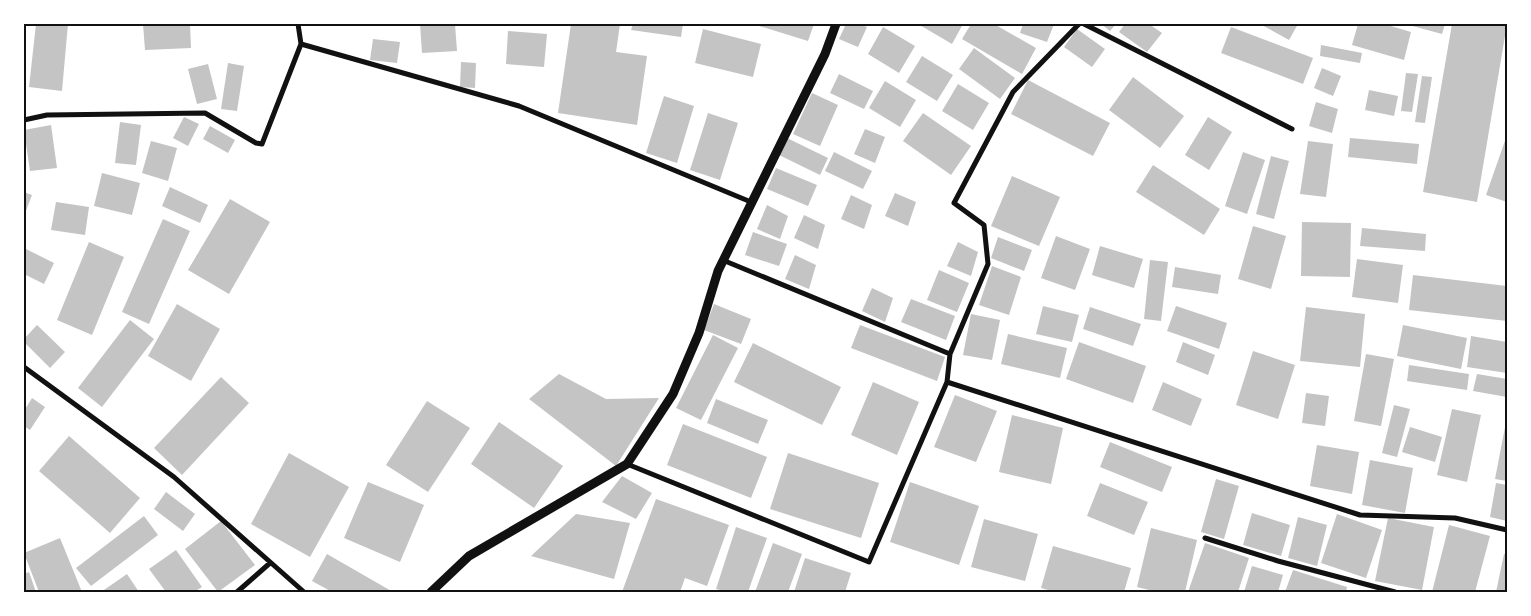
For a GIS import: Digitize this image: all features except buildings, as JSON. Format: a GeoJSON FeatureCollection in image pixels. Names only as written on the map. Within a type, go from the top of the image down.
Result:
{"type":"FeatureCollection","features":[{"type":"Feature","properties":{"kind":"street"},"geometry":{"type":"LineString","coordinates":[[24,120],[47,115],[205,113],[256,143],[262,144],[301,44],[298,24]]}},
{"type":"Feature","properties":{"kind":"street"},"geometry":{"type":"LineString","coordinates":[[431,592],[469,556],[627,464],[673,394],[699,334],[718,272],[825,54],[836,24]]}},
{"type":"Feature","properties":{"kind":"street"},"geometry":{"type":"LineString","coordinates":[[627,464],[869,562],[947,382],[950,354],[988,264],[984,225],[954,203],[1013,92],[1079,24]]}},
{"type":"Feature","properties":{"kind":"street"},"geometry":{"type":"LineString","coordinates":[[1084,24],[1292,129]]}},
{"type":"Feature","properties":{"kind":"street"},"geometry":{"type":"LineString","coordinates":[[301,44],[519,106],[751,202]]}},
{"type":"Feature","properties":{"kind":"street"},"geometry":{"type":"LineString","coordinates":[[725,260],[950,354]]}},
{"type":"Feature","properties":{"kind":"street"},"geometry":{"type":"LineString","coordinates":[[24,367],[174,477],[304,592]]}},
{"type":"Feature","properties":{"kind":"street"},"geometry":{"type":"LineString","coordinates":[[947,382],[1360,515],[1455,518],[1507,530]]}},
{"type":"Feature","properties":{"kind":"street"},"geometry":{"type":"LineString","coordinates":[[1205,538],[1278,561],[1395,592]]}},
{"type":"Feature","properties":{"kind":"street"},"geometry":{"type":"LineString","coordinates":[[237,592],[270,563]]}}]}
